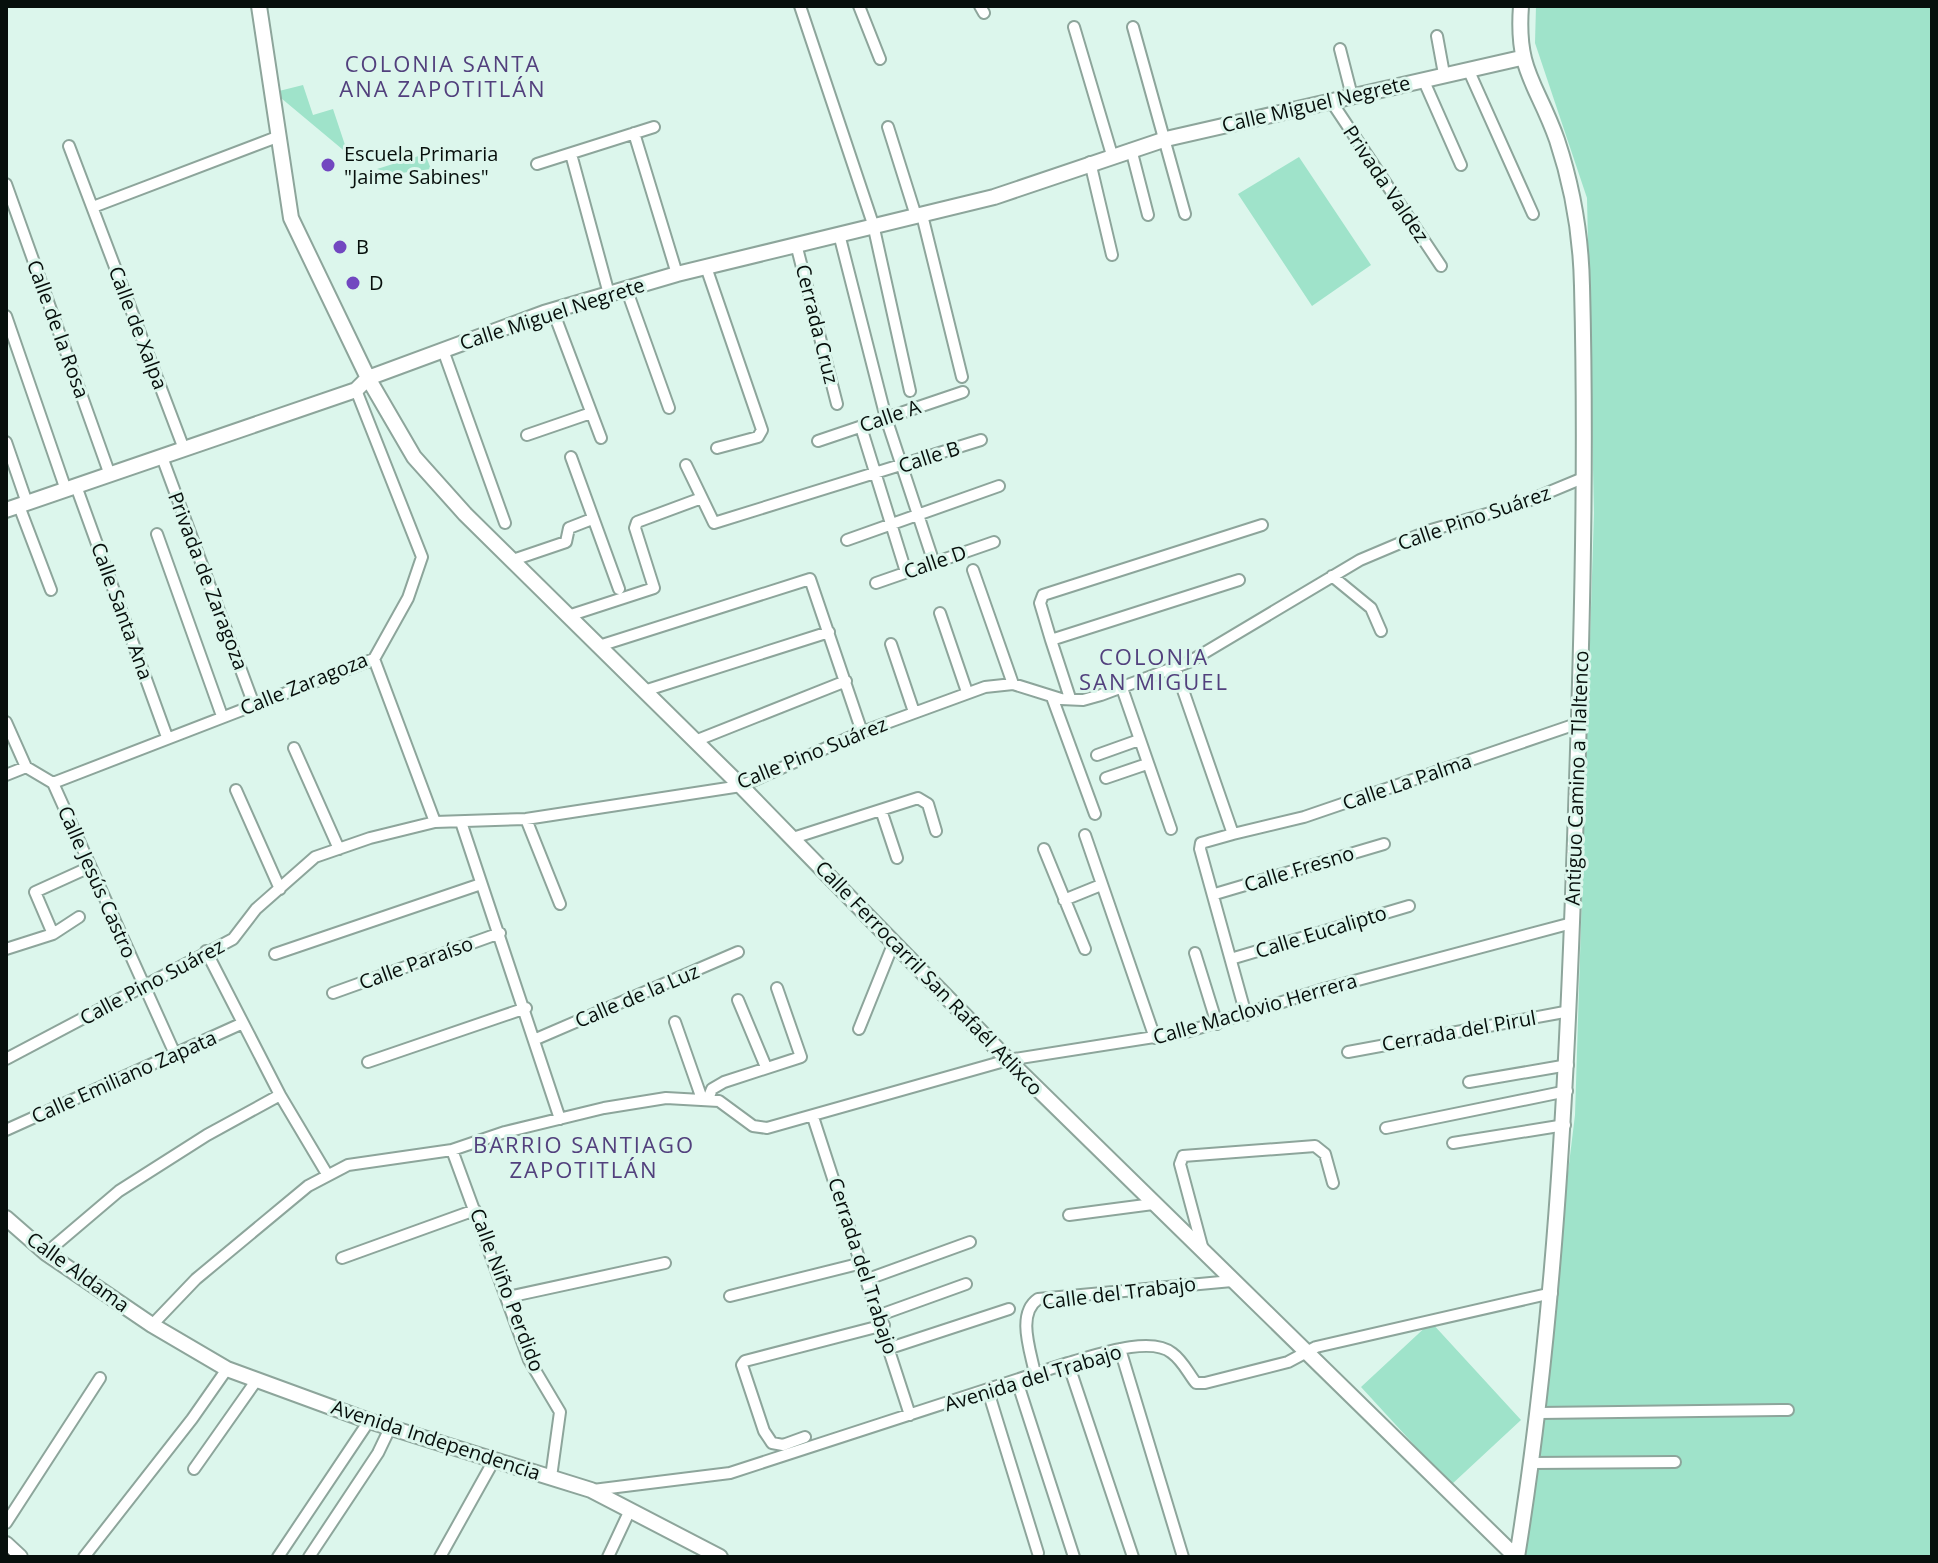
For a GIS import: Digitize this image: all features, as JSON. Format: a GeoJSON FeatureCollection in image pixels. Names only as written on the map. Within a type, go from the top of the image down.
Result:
{"type":"FeatureCollection","features":[{"type":"Feature","properties":{"kind":"street","name":"Calle Ferrocarril San Rafaél Atlixco"},"geometry":{"type":"LineString","coordinates":[[259,6],[291,218],[368,378],[414,457],[568,616],[793,838],[1008,1060],[1516,1557]]}},
{"type":"Feature","properties":{"kind":"street"},"geometry":{"type":"LineString","coordinates":[[800,6],[873,224],[910,391]]}},
{"type":"Feature","properties":{"kind":"street"},"geometry":{"type":"LineString","coordinates":[[859,6],[880,59]]}},
{"type":"Feature","properties":{"kind":"street","name":"Antiguo Camino a Tlaltenco"},"geometry":{"type":"LineString","coordinates":[[1516,1557],[1539,1413],[1565,1125],[1579,723],[1583,478],[1581,251],[1575,210],[1555,136],[1521,58],[1521,6]]}},
{"type":"Feature","properties":{"kind":"street"},"geometry":{"type":"LineString","coordinates":[[1074,27],[1112,155]]}},
{"type":"Feature","properties":{"kind":"street"},"geometry":{"type":"LineString","coordinates":[[1133,27],[1185,214]]}},
{"type":"Feature","properties":{"kind":"street"},"geometry":{"type":"LineString","coordinates":[[1437,36],[1444,74]]}},
{"type":"Feature","properties":{"kind":"street"},"geometry":{"type":"LineString","coordinates":[[1340,49],[1352,96]]}},
{"type":"Feature","properties":{"kind":"street","name":"Calle Miguel Negrete"},"geometry":{"type":"LineString","coordinates":[[17,507],[356,390],[368,378],[626,288],[873,224],[994,197],[1090,162],[1166,139],[1521,58]]}},
{"type":"Feature","properties":{"kind":"street"},"geometry":{"type":"LineString","coordinates":[[1468,69],[1533,214]]}},
{"type":"Feature","properties":{"kind":"street"},"geometry":{"type":"LineString","coordinates":[[1423,79],[1461,165]]}},
{"type":"Feature","properties":{"kind":"street","name":"Privada Valdez"},"geometry":{"type":"LineString","coordinates":[[1331,101],[1441,266]]}},
{"type":"Feature","properties":{"kind":"street"},"geometry":{"type":"LineString","coordinates":[[537,164],[654,127]]}},
{"type":"Feature","properties":{"kind":"street"},"geometry":{"type":"LineString","coordinates":[[888,127],[919,216],[962,377]]}},
{"type":"Feature","properties":{"kind":"street"},"geometry":{"type":"LineString","coordinates":[[634,133],[677,274]]}},
{"type":"Feature","properties":{"kind":"street"},"geometry":{"type":"LineString","coordinates":[[93,207],[277,137]]}},
{"type":"Feature","properties":{"kind":"street","name":"Calle de Xalpa"},"geometry":{"type":"LineString","coordinates":[[69,146],[184,449]]}},
{"type":"Feature","properties":{"kind":"street"},"geometry":{"type":"LineString","coordinates":[[1131,149],[1148,215]]}},
{"type":"Feature","properties":{"kind":"street"},"geometry":{"type":"LineString","coordinates":[[571,154],[609,294]]}},
{"type":"Feature","properties":{"kind":"street"},"geometry":{"type":"LineString","coordinates":[[1090,162],[1112,255]]}},
{"type":"Feature","properties":{"kind":"street","name":"Calle de la Rosa"},"geometry":{"type":"LineString","coordinates":[[6,184],[110,475]]}},
{"type":"Feature","properties":{"kind":"street"},"geometry":{"type":"LineString","coordinates":[[839,234],[886,418],[934,563]]}},
{"type":"Feature","properties":{"kind":"street","name":"Cerrada Cruz"},"geometry":{"type":"LineString","coordinates":[[796,244],[837,404]]}},
{"type":"Feature","properties":{"kind":"street"},"geometry":{"type":"LineString","coordinates":[[706,267],[762,430],[758,437],[717,448]]}},
{"type":"Feature","properties":{"kind":"street"},"geometry":{"type":"LineString","coordinates":[[626,288],[669,408]]}},
{"type":"Feature","properties":{"kind":"street"},"geometry":{"type":"LineString","coordinates":[[553,311],[601,438]]}},
{"type":"Feature","properties":{"kind":"street","name":"Calle Santa Ana"},"geometry":{"type":"LineString","coordinates":[[6,316],[167,737]]}},
{"type":"Feature","properties":{"kind":"street"},"geometry":{"type":"LineString","coordinates":[[443,350],[505,523]]}},
{"type":"Feature","properties":{"kind":"street","name":"Calle Zaragoza"},"geometry":{"type":"LineString","coordinates":[[53,783],[374,659],[408,598],[422,557],[356,390]]}},
{"type":"Feature","properties":{"kind":"street","name":"Calle A"},"geometry":{"type":"LineString","coordinates":[[818,441],[963,392]]}},
{"type":"Feature","properties":{"kind":"street"},"geometry":{"type":"LineString","coordinates":[[527,435],[591,413]]}},
{"type":"Feature","properties":{"kind":"street"},"geometry":{"type":"LineString","coordinates":[[861,427],[906,572]]}},
{"type":"Feature","properties":{"kind":"street","name":"Calle B"},"geometry":{"type":"LineString","coordinates":[[699,499],[714,523],[981,440]]}},
{"type":"Feature","properties":{"kind":"street"},"geometry":{"type":"LineString","coordinates":[[6,442],[17,507],[51,590]]}},
{"type":"Feature","properties":{"kind":"street","name":"Privada de Zaragoza"},"geometry":{"type":"LineString","coordinates":[[162,457],[254,705]]}},
{"type":"Feature","properties":{"kind":"street"},"geometry":{"type":"LineString","coordinates":[[571,457],[619,589]]}},
{"type":"Feature","properties":{"kind":"street"},"geometry":{"type":"LineString","coordinates":[[568,616],[654,588],[635,528],[637,522],[699,499],[686,465]]}},
{"type":"Feature","properties":{"kind":"street","name":"Calle Pino Suárez"},"geometry":{"type":"LineString","coordinates":[[6,1059],[233,939],[256,909],[315,857],[435,822],[526,819],[741,786],[862,732],[967,692],[1013,684],[1052,697],[1083,700],[1175,667],[1332,576],[1431,530],[1518,505],[1583,478]]}},
{"type":"Feature","properties":{"kind":"street"},"geometry":{"type":"LineString","coordinates":[[847,540],[915,513],[999,486]]}},
{"type":"Feature","properties":{"kind":"street"},"geometry":{"type":"LineString","coordinates":[[513,560],[566,542],[569,528],[592,519]]}},
{"type":"Feature","properties":{"kind":"street"},"geometry":{"type":"LineString","coordinates":[[1070,698],[1040,603],[1043,595],[1262,525]]}},
{"type":"Feature","properties":{"kind":"street"},"geometry":{"type":"LineString","coordinates":[[157,534],[222,716]]}},
{"type":"Feature","properties":{"kind":"street","name":"Calle D"},"geometry":{"type":"LineString","coordinates":[[876,583],[994,542]]}},
{"type":"Feature","properties":{"kind":"street"},"geometry":{"type":"LineString","coordinates":[[973,570],[1013,684]]}},
{"type":"Feature","properties":{"kind":"street"},"geometry":{"type":"LineString","coordinates":[[1332,576],[1371,608],[1381,631]]}},
{"type":"Feature","properties":{"kind":"street"},"geometry":{"type":"LineString","coordinates":[[599,646],[810,579],[862,732]]}},
{"type":"Feature","properties":{"kind":"street"},"geometry":{"type":"LineString","coordinates":[[1051,640],[1239,580]]}},
{"type":"Feature","properties":{"kind":"street"},"geometry":{"type":"LineString","coordinates":[[940,613],[967,692]]}},
{"type":"Feature","properties":{"kind":"street"},"geometry":{"type":"LineString","coordinates":[[644,691],[829,632]]}},
{"type":"Feature","properties":{"kind":"street"},"geometry":{"type":"LineString","coordinates":[[891,644],[914,712]]}},
{"type":"Feature","properties":{"kind":"street"},"geometry":{"type":"LineString","coordinates":[[374,659],[435,822]]}},
{"type":"Feature","properties":{"kind":"street"},"geometry":{"type":"LineString","coordinates":[[1175,667],[1233,834]]}},
{"type":"Feature","properties":{"kind":"street"},"geometry":{"type":"LineString","coordinates":[[695,741],[846,681]]}},
{"type":"Feature","properties":{"kind":"street"},"geometry":{"type":"LineString","coordinates":[[1122,688],[1171,829]]}},
{"type":"Feature","properties":{"kind":"street"},"geometry":{"type":"LineString","coordinates":[[1052,697],[1095,814]]}},
{"type":"Feature","properties":{"kind":"street"},"geometry":{"type":"LineString","coordinates":[[6,722],[26,767],[6,775]]}},
{"type":"Feature","properties":{"kind":"street","name":"Calle La Palma"},"geometry":{"type":"LineString","coordinates":[[1215,894],[1201,843],[1304,817],[1579,723]]}},
{"type":"Feature","properties":{"kind":"street"},"geometry":{"type":"LineString","coordinates":[[1097,755],[1139,740]]}},
{"type":"Feature","properties":{"kind":"street"},"geometry":{"type":"LineString","coordinates":[[294,748],[339,849]]}},
{"type":"Feature","properties":{"kind":"street"},"geometry":{"type":"LineString","coordinates":[[1106,778],[1147,764]]}},
{"type":"Feature","properties":{"kind":"street","name":"Calle Jesús Castro"},"geometry":{"type":"LineString","coordinates":[[26,767],[53,783],[175,1054]]}},
{"type":"Feature","properties":{"kind":"street"},"geometry":{"type":"LineString","coordinates":[[236,790],[280,889]]}},
{"type":"Feature","properties":{"kind":"street"},"geometry":{"type":"LineString","coordinates":[[793,838],[918,798],[924,800],[936,831]]}},
{"type":"Feature","properties":{"kind":"street"},"geometry":{"type":"LineString","coordinates":[[881,810],[897,858]]}},
{"type":"Feature","properties":{"kind":"street"},"geometry":{"type":"LineString","coordinates":[[526,819],[560,904]]}},
{"type":"Feature","properties":{"kind":"street"},"geometry":{"type":"LineString","coordinates":[[461,822],[526,1008],[560,1119]]}},
{"type":"Feature","properties":{"kind":"street"},"geometry":{"type":"LineString","coordinates":[[1085,835],[1155,1038]]}},
{"type":"Feature","properties":{"kind":"street","name":"Calle Fresno"},"geometry":{"type":"LineString","coordinates":[[1215,894],[1384,844]]}},
{"type":"Feature","properties":{"kind":"street"},"geometry":{"type":"LineString","coordinates":[[1044,849],[1085,949]]}},
{"type":"Feature","properties":{"kind":"street"},"geometry":{"type":"LineString","coordinates":[[53,934],[35,892],[90,867]]}},
{"type":"Feature","properties":{"kind":"street"},"geometry":{"type":"LineString","coordinates":[[275,954],[481,884]]}},
{"type":"Feature","properties":{"kind":"street"},"geometry":{"type":"LineString","coordinates":[[1064,900],[1101,885]]}},
{"type":"Feature","properties":{"kind":"street"},"geometry":{"type":"LineString","coordinates":[[1215,894],[1234,958],[1246,1015]]}},
{"type":"Feature","properties":{"kind":"street","name":"Calle Eucalipto"},"geometry":{"type":"LineString","coordinates":[[1234,958],[1409,906]]}},
{"type":"Feature","properties":{"kind":"street"},"geometry":{"type":"LineString","coordinates":[[6,949],[53,934],[79,917]]}},
{"type":"Feature","properties":{"kind":"street","name":"Calle Maclovio Herrera"},"geometry":{"type":"LineString","coordinates":[[705,1099],[731,1107],[753,1126],[767,1128],[1008,1060],[1155,1038],[1217,1024],[1324,989],[1572,923]]}},
{"type":"Feature","properties":{"kind":"street","name":"Calle Paraíso"},"geometry":{"type":"LineString","coordinates":[[333,993],[500,933]]}},
{"type":"Feature","properties":{"kind":"street"},"geometry":{"type":"LineString","coordinates":[[859,1029],[894,942]]}},
{"type":"Feature","properties":{"kind":"street"},"geometry":{"type":"LineString","coordinates":[[206,951],[280,1095],[327,1174]]}},
{"type":"Feature","properties":{"kind":"street","name":"Calle de la Luz"},"geometry":{"type":"LineString","coordinates":[[536,1039],[738,952]]}},
{"type":"Feature","properties":{"kind":"street"},"geometry":{"type":"LineString","coordinates":[[1195,953],[1217,1024]]}},
{"type":"Feature","properties":{"kind":"street"},"geometry":{"type":"LineString","coordinates":[[705,1099],[712,1089],[724,1082],[801,1057],[777,988]]}},
{"type":"Feature","properties":{"kind":"street"},"geometry":{"type":"LineString","coordinates":[[738,1000],[766,1067]]}},
{"type":"Feature","properties":{"kind":"street"},"geometry":{"type":"LineString","coordinates":[[368,1062],[526,1008]]}},
{"type":"Feature","properties":{"kind":"street","name":"Cerrada del Pirul"},"geometry":{"type":"LineString","coordinates":[[1348,1052],[1570,1011]]}},
{"type":"Feature","properties":{"kind":"street"},"geometry":{"type":"LineString","coordinates":[[675,1022],[705,1099]]}},
{"type":"Feature","properties":{"kind":"street","name":"Calle Emiliano Zapata"},"geometry":{"type":"LineString","coordinates":[[6,1130],[243,1023]]}},
{"type":"Feature","properties":{"kind":"street"},"geometry":{"type":"LineString","coordinates":[[1469,1082],[1568,1065]]}},
{"type":"Feature","properties":{"kind":"street"},"geometry":{"type":"LineString","coordinates":[[1386,1128],[1567,1091]]}},
{"type":"Feature","properties":{"kind":"street"},"geometry":{"type":"LineString","coordinates":[[46,1253],[119,1191],[207,1135],[280,1095]]}},
{"type":"Feature","properties":{"kind":"street"},"geometry":{"type":"LineString","coordinates":[[152,1325],[196,1279],[327,1174],[348,1165],[452,1150],[505,1132],[637,1102],[705,1099]]}},
{"type":"Feature","properties":{"kind":"street","name":"Cerrada del Trabajo"},"geometry":{"type":"LineString","coordinates":[[813,1117],[882,1320],[910,1415]]}},
{"type":"Feature","properties":{"kind":"street"},"geometry":{"type":"LineString","coordinates":[[1453,1143],[1565,1125]]}},
{"type":"Feature","properties":{"kind":"street"},"geometry":{"type":"LineString","coordinates":[[1203,1252],[1180,1158],[1315,1146],[1325,1154],[1333,1183]]}},
{"type":"Feature","properties":{"kind":"street","name":"Calle Niño Perdido"},"geometry":{"type":"LineString","coordinates":[[452,1150],[529,1360],[560,1412],[551,1477]]}},
{"type":"Feature","properties":{"kind":"street"},"geometry":{"type":"LineString","coordinates":[[1069,1215],[1153,1204]]}},
{"type":"Feature","properties":{"kind":"street"},"geometry":{"type":"LineString","coordinates":[[342,1258],[475,1210]]}},
{"type":"Feature","properties":{"kind":"street","name":"Calle Aldama"},"geometry":{"type":"LineString","coordinates":[[6,1218],[46,1253],[152,1325]]}},
{"type":"Feature","properties":{"kind":"street"},"geometry":{"type":"LineString","coordinates":[[868,1279],[970,1242]]}},
{"type":"Feature","properties":{"kind":"street"},"geometry":{"type":"LineString","coordinates":[[508,1297],[665,1263]]}},
{"type":"Feature","properties":{"kind":"street"},"geometry":{"type":"LineString","coordinates":[[730,1296],[862,1263]]}},
{"type":"Feature","properties":{"kind":"street","name":"Calle del Trabajo"},"geometry":{"type":"LineString","coordinates":[[1035,1374],[1025,1315],[1030,1304],[1038,1299],[1232,1281]]}},
{"type":"Feature","properties":{"kind":"street"},"geometry":{"type":"LineString","coordinates":[[805,1437],[783,1445],[772,1443],[764,1431],[742,1365],[745,1361],[882,1320],[966,1284]]}},
{"type":"Feature","properties":{"kind":"street","name":"Avenida del Trabajo"},"geometry":{"type":"LineString","coordinates":[[591,1490],[730,1473],[1068,1363],[1120,1349],[1153,1345],[1169,1350],[1196,1383],[1205,1383],[1288,1362],[1316,1347],[1552,1293]]}},
{"type":"Feature","properties":{"kind":"street"},"geometry":{"type":"LineString","coordinates":[[890,1348],[1009,1309]]}},
{"type":"Feature","properties":{"kind":"street","name":"Avenida Independencia"},"geometry":{"type":"LineString","coordinates":[[152,1325],[227,1369],[256,1381],[493,1462],[591,1490],[720,1557]]}},
{"type":"Feature","properties":{"kind":"street"},"geometry":{"type":"LineString","coordinates":[[1120,1349],[1183,1557]]}},
{"type":"Feature","properties":{"kind":"street"},"geometry":{"type":"LineString","coordinates":[[1068,1363],[1133,1557]]}},
{"type":"Feature","properties":{"kind":"street"},"geometry":{"type":"LineString","coordinates":[[84,1557],[166,1454],[227,1369]]}},
{"type":"Feature","properties":{"kind":"street"},"geometry":{"type":"LineString","coordinates":[[6,1523],[100,1378]]}},
{"type":"Feature","properties":{"kind":"street"},"geometry":{"type":"LineString","coordinates":[[194,1469],[256,1381]]}},
{"type":"Feature","properties":{"kind":"street"},"geometry":{"type":"LineString","coordinates":[[1017,1381],[1074,1557]]}},
{"type":"Feature","properties":{"kind":"street"},"geometry":{"type":"LineString","coordinates":[[988,1391],[1038,1553]]}},
{"type":"Feature","properties":{"kind":"street"},"geometry":{"type":"LineString","coordinates":[[1539,1413],[1788,1410]]}},
{"type":"Feature","properties":{"kind":"street"},"geometry":{"type":"LineString","coordinates":[[278,1557],[369,1421]]}},
{"type":"Feature","properties":{"kind":"street"},"geometry":{"type":"LineString","coordinates":[[309,1557],[378,1453],[390,1428]]}},
{"type":"Feature","properties":{"kind":"street"},"geometry":{"type":"LineString","coordinates":[[440,1557],[493,1462]]}},
{"type":"Feature","properties":{"kind":"street"},"geometry":{"type":"LineString","coordinates":[[1532,1463],[1675,1462]]}},
{"type":"Feature","properties":{"kind":"street"},"geometry":{"type":"LineString","coordinates":[[608,1557],[630,1510]]}},
{"type":"Feature","properties":{"kind":"street"},"geometry":{"type":"LineString","coordinates":[[6,1544],[20,1557]]}},
{"type":"Feature","properties":{"kind":"green space"},"geometry":{"type":"Polygon","coordinates":[[[1536,6],[1932,6],[1932,1557],[1521,1557],[1575,1115],[1594,513],[1587,198],[1535,43],[1536,6]]]}},
{"type":"Feature","properties":{"kind":"green space"},"geometry":{"type":"Polygon","coordinates":[[[303,85],[313,115],[333,109],[348,154],[281,98],[279,91],[303,85]]]}},
{"type":"Feature","properties":{"kind":"green space"},"geometry":{"type":"Polygon","coordinates":[[[425,154],[431,169],[394,174],[377,169],[425,154]]]}},
{"type":"Feature","properties":{"kind":"green space"},"geometry":{"type":"Polygon","coordinates":[[[1299,157],[1371,265],[1312,306],[1238,194],[1299,157]]]}},
{"type":"Feature","properties":{"kind":"green space"},"geometry":{"type":"Polygon","coordinates":[[[1431,1322],[1521,1420],[1451,1485],[1361,1387],[1431,1322]]]}},
{"type":"Feature","properties":{"kind":"railway"},"geometry":{"type":"LineString","coordinates":[[6,1553],[10,1557]]}},
{"type":"Feature","properties":{"kind":"place","name":"Escuela Primaria \"Jaime Sabines\""},"geometry":{"type":"Point","coordinates":[328,165]}},
{"type":"Feature","properties":{"kind":"place","name":"B"},"geometry":{"type":"Point","coordinates":[340,247]}},
{"type":"Feature","properties":{"kind":"place","name":"D"},"geometry":{"type":"Point","coordinates":[353,283]}},
{"type":"Feature","properties":{"kind":"district","name":"COLONIA SANTA ANA ZAPOTITLÁN"},"geometry":{"type":"Point","coordinates":[443,76]}},
{"type":"Feature","properties":{"kind":"district","name":"COLONIA SAN MIGUEL"},"geometry":{"type":"Point","coordinates":[1154,670]}},
{"type":"Feature","properties":{"kind":"district","name":"BARRIO SANTIAGO ZAPOTITLÁN"},"geometry":{"type":"Point","coordinates":[584,1158]}}]}
